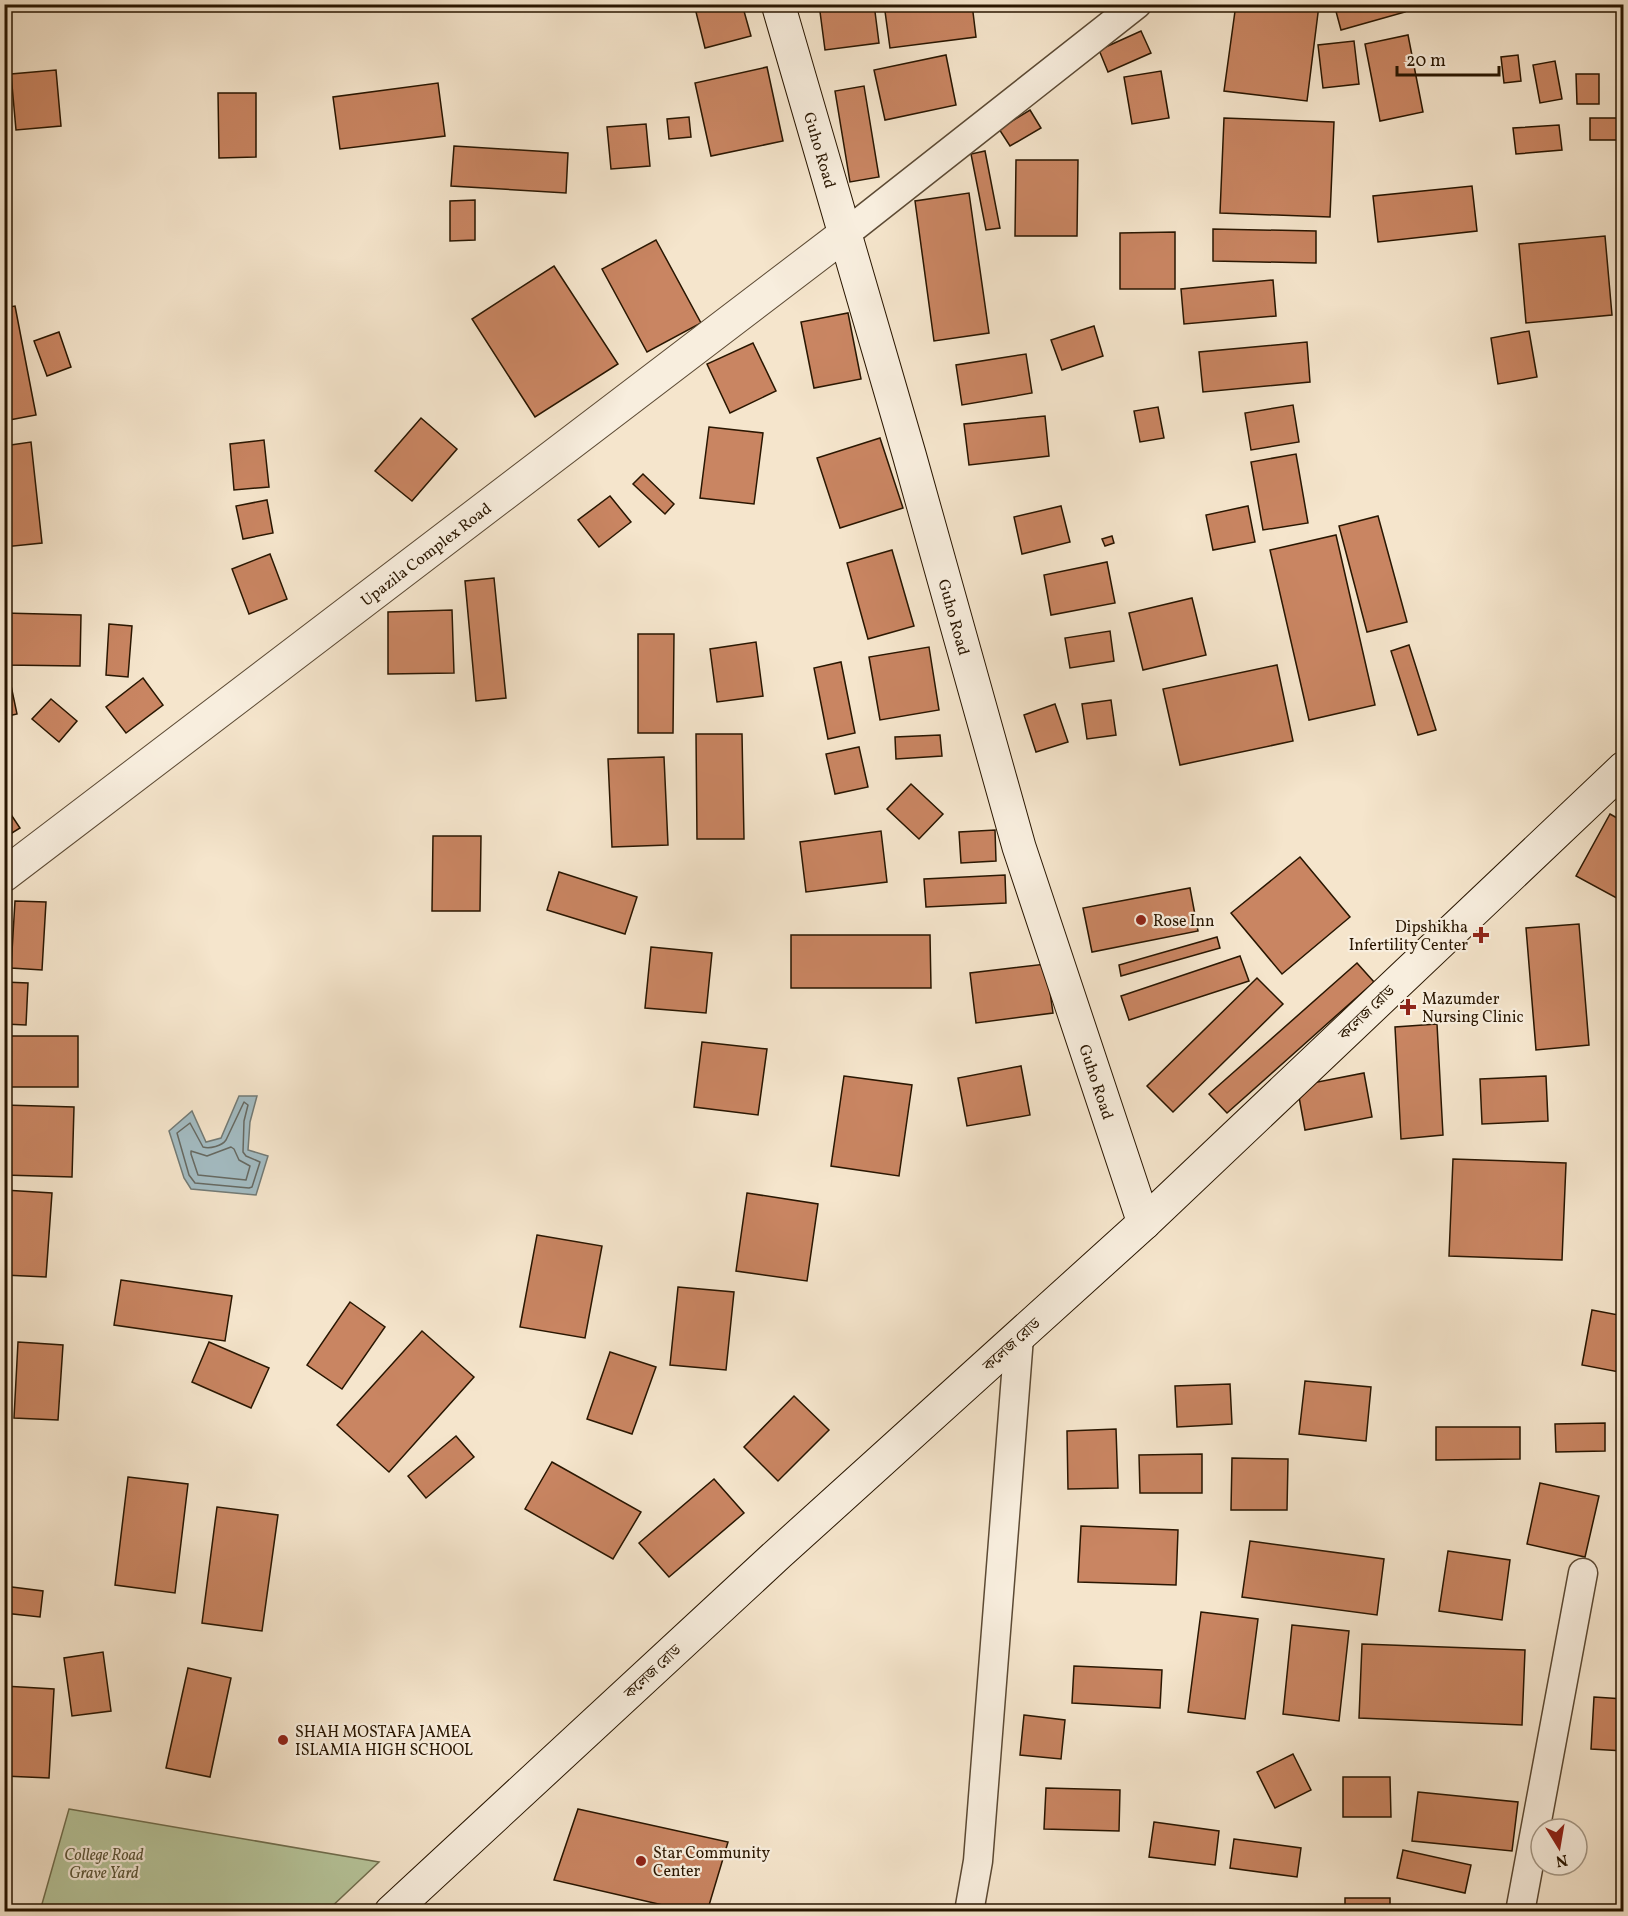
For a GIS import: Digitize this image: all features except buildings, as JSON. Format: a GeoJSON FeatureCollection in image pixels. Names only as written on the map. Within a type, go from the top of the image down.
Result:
{"type":"FeatureCollection","features":[{"type":"Feature","properties":{"kind":"main road","name":"Guho Road"},"geometry":{"type":"LineString","coordinates":[[778,4],[909,454],[1019,847],[1144,1223]]}},
{"type":"Feature","properties":{"kind":"main road","name":"Upazila Complex Road"},"geometry":{"type":"LineString","coordinates":[[4,875],[845,234]]}},
{"type":"Feature","properties":{"kind":"main road","name":"কলেজ রোড"},"geometry":{"type":"LineString","coordinates":[[391,1911],[778,1554],[1144,1223],[1623,768]]}},
{"type":"Feature","properties":{"kind":"street"},"geometry":{"type":"LineString","coordinates":[[845,234],[1137,4]]}},
{"type":"Feature","properties":{"kind":"street"},"geometry":{"type":"LineString","coordinates":[[969,1911],[978,1861],[1019,1337]]}},
{"type":"Feature","properties":{"kind":"street"},"geometry":{"type":"LineString","coordinates":[[1520,1911],[1583,1573]]}},
{"type":"Feature","properties":{"kind":"green space","name":"College Road Grave Yard"},"geometry":{"type":"Polygon","coordinates":[[[69,1809],[379,1862],[327,1911],[40,1911],[69,1809]]]}},
{"type":"Feature","properties":{"kind":"water"},"geometry":{"type":"Polygon","coordinates":[[[239,1096],[257,1096],[250,1122],[248,1150],[268,1156],[256,1195],[191,1189],[184,1178],[169,1131],[192,1111],[206,1142],[221,1138],[239,1096]]]}},
{"type":"Feature","properties":{"kind":"place","name":"Rose Inn"},"geometry":{"type":"Point","coordinates":[1141,920]}},
{"type":"Feature","properties":{"kind":"place","name":"Dipshikha Infertility Center"},"geometry":{"type":"Point","coordinates":[1481,935]}},
{"type":"Feature","properties":{"kind":"place","name":"Mazumder Nursing Clinic"},"geometry":{"type":"Point","coordinates":[1408,1007]}},
{"type":"Feature","properties":{"kind":"place","name":"SHAH MOSTAFA JAMEA ISLAMIA HIGH SCHOOL"},"geometry":{"type":"Point","coordinates":[283,1740]}},
{"type":"Feature","properties":{"kind":"place","name":"Star Community Center"},"geometry":{"type":"Point","coordinates":[641,1861]}}]}
